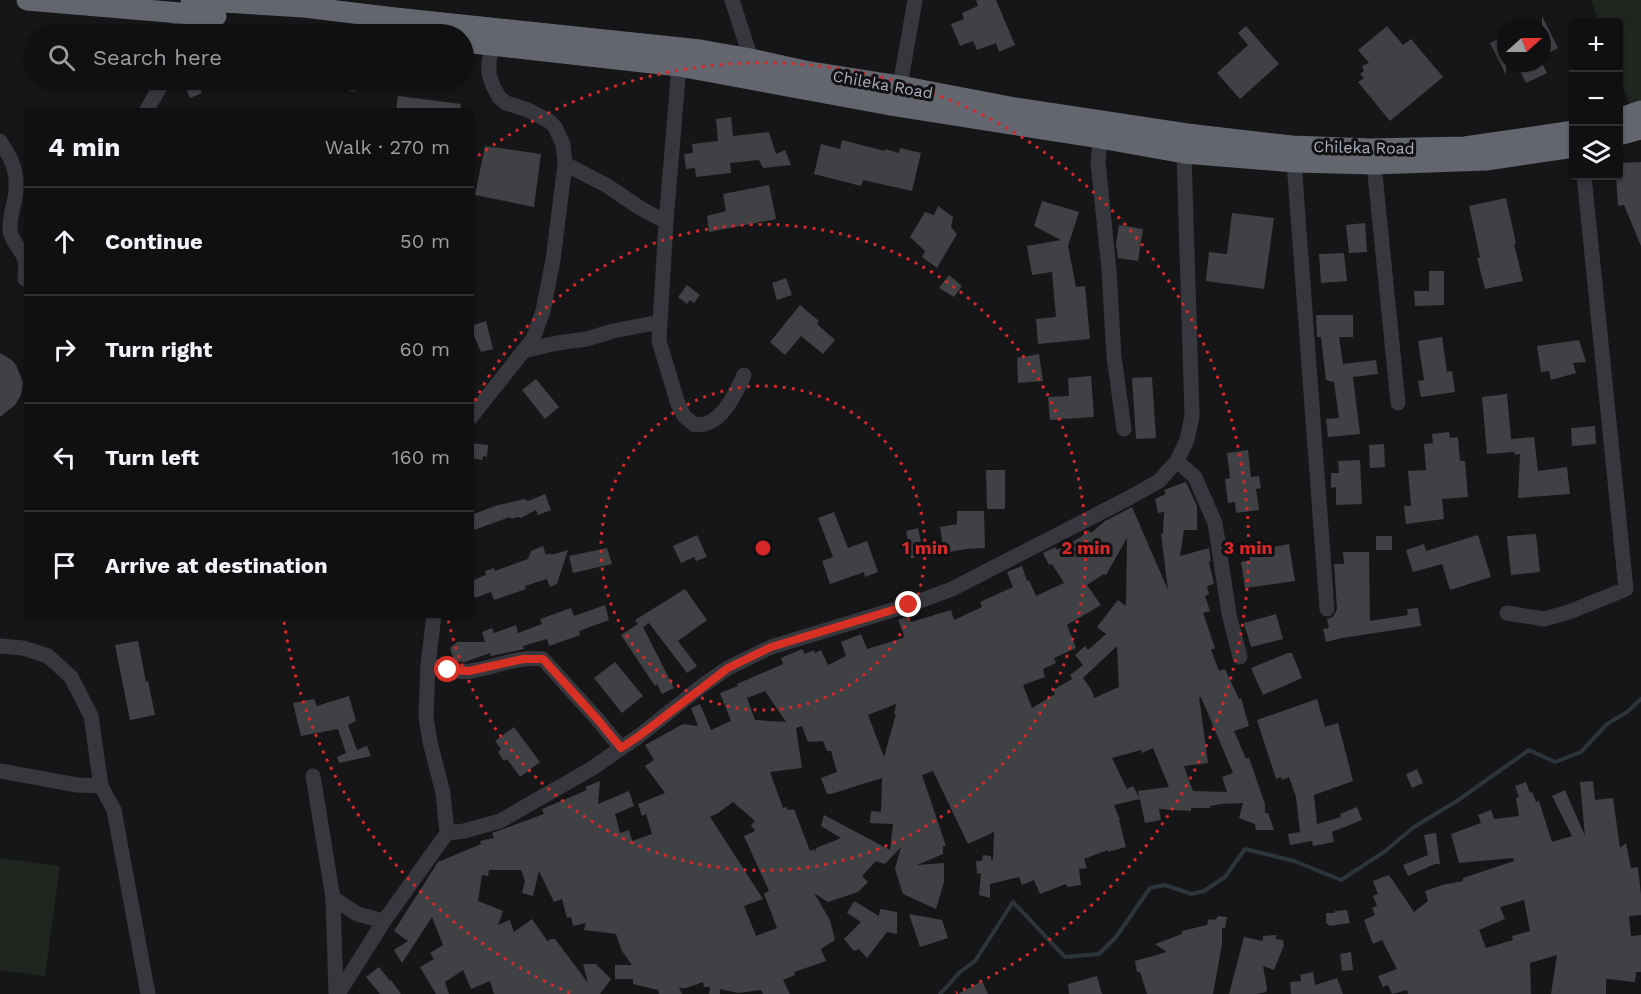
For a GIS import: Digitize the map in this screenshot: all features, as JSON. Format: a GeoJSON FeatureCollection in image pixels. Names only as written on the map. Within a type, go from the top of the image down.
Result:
{"type":"FeatureCollection","features":[{"type":"Feature","properties":{"kind":"highway","name":"Chileka Road"},"geometry":{"type":"LineString","coordinates":[[27,0],[187,7],[304,7],[458,24]]}},
{"type":"Feature","properties":{"kind":"highway","name":"Chileka Road"},"geometry":{"type":"LineString","coordinates":[[187,7],[325,24]]}},
{"type":"Feature","properties":{"kind":"highway","name":"Chileka Road"},"geometry":{"type":"LineString","coordinates":[[474,26],[700,50],[1016,108],[1186,134],[1292,146],[1370,149],[1465,147],[1569,132]]}},
{"type":"Feature","properties":{"kind":"highway","name":"Chileka Road"},"geometry":{"type":"LineString","coordinates":[[474,43],[679,66],[896,106],[1184,153],[1293,162],[1374,164],[1486,160],[1569,148]]}},
{"type":"Feature","properties":{"kind":"street"},"geometry":{"type":"LineString","coordinates":[[732,0],[751,59]]}},
{"type":"Feature","properties":{"kind":"street"},"geometry":{"type":"LineString","coordinates":[[900,86],[915,0]]}},
{"type":"Feature","properties":{"kind":"street"},"geometry":{"type":"LineString","coordinates":[[180,24],[187,7]]}},
{"type":"Feature","properties":{"kind":"street"},"geometry":{"type":"LineString","coordinates":[[474,413],[533,339],[543,311],[553,260],[565,164],[563,144],[555,127],[549,121],[528,110],[506,103],[499,97],[489,74],[492,45]]}},
{"type":"Feature","properties":{"kind":"street"},"geometry":{"type":"LineString","coordinates":[[679,66],[659,341],[678,404],[684,416],[695,424],[705,424],[718,416],[734,396],[744,375]]}},
{"type":"Feature","properties":{"kind":"street"},"geometry":{"type":"LineString","coordinates":[[148,108],[158,90]]}},
{"type":"Feature","properties":{"kind":"street"},"geometry":{"type":"LineString","coordinates":[[1100,138],[1098,162],[1109,270],[1114,357],[1124,429]]}},
{"type":"Feature","properties":{"kind":"street"},"geometry":{"type":"LineString","coordinates":[[0,141],[13,162],[16,178],[10,231],[13,242],[24,259]]}},
{"type":"Feature","properties":{"kind":"street"},"geometry":{"type":"LineString","coordinates":[[447,833],[464,831],[500,820],[591,769],[639,736],[728,668],[751,656],[771,647],[909,605],[952,589],[1159,480],[1177,461],[1187,440],[1192,416],[1184,153]]}},
{"type":"Feature","properties":{"kind":"street"},"geometry":{"type":"LineString","coordinates":[[1293,162],[1327,609]]}},
{"type":"Feature","properties":{"kind":"street"},"geometry":{"type":"LineString","coordinates":[[565,164],[606,185],[666,222]]}},
{"type":"Feature","properties":{"kind":"street"},"geometry":{"type":"LineString","coordinates":[[1374,164],[1398,403]]}},
{"type":"Feature","properties":{"kind":"street"},"geometry":{"type":"LineString","coordinates":[[1506,614],[1544,619],[1569,612],[1626,589],[1584,180]]}},
{"type":"Feature","properties":{"kind":"street"},"geometry":{"type":"LineString","coordinates":[[523,351],[660,322]]}},
{"type":"Feature","properties":{"kind":"street"},"geometry":{"type":"LineString","coordinates":[[1177,461],[1195,477],[1215,523],[1228,614],[1240,657]]}},
{"type":"Feature","properties":{"kind":"street"},"geometry":{"type":"LineString","coordinates":[[337,994],[384,921],[447,833],[443,793],[426,717],[428,664],[434,618]]}},
{"type":"Feature","properties":{"kind":"street"},"geometry":{"type":"LineString","coordinates":[[0,646],[23,648],[48,656],[71,677],[91,716],[101,786],[114,810],[148,994]]}},
{"type":"Feature","properties":{"kind":"street"},"geometry":{"type":"LineString","coordinates":[[428,664],[448,670],[469,671],[523,659],[543,659],[621,748]]}},
{"type":"Feature","properties":{"kind":"street"},"geometry":{"type":"LineString","coordinates":[[0,771],[77,785],[101,786]]}},
{"type":"Feature","properties":{"kind":"street"},"geometry":{"type":"LineString","coordinates":[[313,776],[333,898],[337,994]]}},
{"type":"Feature","properties":{"kind":"street"},"geometry":{"type":"LineString","coordinates":[[333,898],[357,914],[384,921]]}},
{"type":"Feature","properties":{"kind":"shaded area"},"geometry":{"type":"Polygon","coordinates":[[[1591,0],[1641,0],[1641,101],[1630,106],[1623,86],[1623,18],[1598,18],[1591,0]]]}},
{"type":"Feature","properties":{"kind":"shaded area"},"geometry":{"type":"Polygon","coordinates":[[[0,858],[60,866],[45,976],[0,970],[0,858]]]}},
{"type":"Feature","properties":{"kind":"building"},"geometry":{"type":"Polygon","coordinates":[[[976,0],[996,0],[1015,45],[999,52],[996,43],[977,50],[973,41],[960,46],[951,24],[964,19],[962,13],[978,6],[976,0]]]}},
{"type":"Feature","properties":{"kind":"building"},"geometry":{"type":"Polygon","coordinates":[[[1246,26],[1279,64],[1240,99],[1217,73],[1248,45],[1238,33],[1246,26]]]}},
{"type":"Feature","properties":{"kind":"building"},"geometry":{"type":"Polygon","coordinates":[[[1387,26],[1403,45],[1411,39],[1443,77],[1390,121],[1358,82],[1364,78],[1360,74],[1364,71],[1362,66],[1369,63],[1358,50],[1387,26]]]}},
{"type":"Feature","properties":{"kind":"building"},"geometry":{"type":"Polygon","coordinates":[[[1551,34],[1558,48],[1551,52],[1551,34]]]}},
{"type":"Feature","properties":{"kind":"building"},"geometry":{"type":"Polygon","coordinates":[[[1497,40],[1497,57],[1490,43],[1497,40]]]}},
{"type":"Feature","properties":{"kind":"building"},"geometry":{"type":"Polygon","coordinates":[[[1520,72],[1546,72],[1547,73],[1526,83],[1520,72]]]}},
{"type":"Feature","properties":{"kind":"building"},"geometry":{"type":"Polygon","coordinates":[[[186,90],[201,90],[202,93],[190,98],[186,90]]]}},
{"type":"Feature","properties":{"kind":"building"},"geometry":{"type":"Polygon","coordinates":[[[398,96],[461,104],[460,108],[396,108],[398,96]]]}},
{"type":"Feature","properties":{"kind":"building"},"geometry":{"type":"Polygon","coordinates":[[[731,117],[733,136],[769,132],[776,154],[785,150],[791,165],[763,168],[759,160],[730,163],[731,173],[696,177],[695,168],[686,169],[684,154],[693,153],[692,144],[718,141],[716,119],[731,117]]]}},
{"type":"Feature","properties":{"kind":"building"},"geometry":{"type":"Polygon","coordinates":[[[842,140],[885,151],[885,149],[899,153],[900,148],[921,153],[912,191],[863,180],[861,186],[814,174],[821,144],[840,149],[842,140]]]}},
{"type":"Feature","properties":{"kind":"building"},"geometry":{"type":"Polygon","coordinates":[[[485,146],[541,154],[534,207],[475,195],[485,146]]]}},
{"type":"Feature","properties":{"kind":"building"},"geometry":{"type":"Polygon","coordinates":[[[1641,162],[1641,246],[1624,205],[1618,206],[1616,180],[1623,180],[1623,163],[1641,162]]]}},
{"type":"Feature","properties":{"kind":"building"},"geometry":{"type":"Polygon","coordinates":[[[769,185],[776,219],[709,232],[707,216],[726,211],[723,194],[769,185]]]}},
{"type":"Feature","properties":{"kind":"building"},"geometry":{"type":"Polygon","coordinates":[[[1506,198],[1523,281],[1485,289],[1477,258],[1480,257],[1469,206],[1506,198]]]}},
{"type":"Feature","properties":{"kind":"building"},"geometry":{"type":"Polygon","coordinates":[[[1042,201],[1079,212],[1068,246],[1076,287],[1085,286],[1090,339],[1038,344],[1036,319],[1056,317],[1052,272],[1032,275],[1027,246],[1061,240],[1034,226],[1042,201]]]}},
{"type":"Feature","properties":{"kind":"building"},"geometry":{"type":"Polygon","coordinates":[[[938,206],[953,217],[951,227],[957,234],[937,268],[922,257],[925,251],[910,237],[925,212],[934,215],[938,206]]]}},
{"type":"Feature","properties":{"kind":"building"},"geometry":{"type":"Polygon","coordinates":[[[1232,213],[1274,218],[1264,289],[1206,281],[1209,252],[1227,254],[1232,213]]]}},
{"type":"Feature","properties":{"kind":"building"},"geometry":{"type":"Polygon","coordinates":[[[1365,223],[1367,252],[1349,253],[1346,225],[1365,223]]]}},
{"type":"Feature","properties":{"kind":"building"},"geometry":{"type":"Polygon","coordinates":[[[1119,225],[1143,229],[1138,261],[1118,258],[1116,244],[1119,225]]]}},
{"type":"Feature","properties":{"kind":"building"},"geometry":{"type":"Polygon","coordinates":[[[1344,253],[1347,281],[1321,283],[1319,254],[1344,253]]]}},
{"type":"Feature","properties":{"kind":"building"},"geometry":{"type":"Polygon","coordinates":[[[1429,271],[1444,271],[1444,305],[1415,306],[1414,291],[1429,291],[1429,271]]]}},
{"type":"Feature","properties":{"kind":"building"},"geometry":{"type":"Polygon","coordinates":[[[949,275],[962,286],[954,297],[939,288],[949,275]]]}},
{"type":"Feature","properties":{"kind":"building"},"geometry":{"type":"Polygon","coordinates":[[[786,278],[792,295],[777,300],[772,283],[786,278]]]}},
{"type":"Feature","properties":{"kind":"building"},"geometry":{"type":"Polygon","coordinates":[[[687,285],[700,295],[694,303],[690,300],[687,304],[678,297],[687,285]]]}},
{"type":"Feature","properties":{"kind":"building"},"geometry":{"type":"Polygon","coordinates":[[[800,305],[819,321],[817,324],[835,340],[823,354],[801,336],[785,355],[770,342],[800,305]]]}},
{"type":"Feature","properties":{"kind":"building"},"geometry":{"type":"Polygon","coordinates":[[[1316,315],[1353,315],[1353,337],[1339,337],[1343,364],[1376,360],[1378,374],[1353,377],[1360,434],[1328,437],[1326,419],[1339,418],[1334,382],[1326,380],[1321,337],[1317,337],[1316,315]]]}},
{"type":"Feature","properties":{"kind":"building"},"geometry":{"type":"Polygon","coordinates":[[[486,321],[493,349],[481,352],[474,336],[474,325],[486,321]]]}},
{"type":"Feature","properties":{"kind":"building"},"geometry":{"type":"Polygon","coordinates":[[[1442,337],[1447,372],[1452,371],[1455,392],[1421,397],[1418,381],[1424,380],[1418,341],[1442,337]]]}},
{"type":"Feature","properties":{"kind":"building"},"geometry":{"type":"Polygon","coordinates":[[[1579,340],[1586,362],[1573,363],[1576,373],[1551,380],[1549,371],[1541,372],[1537,346],[1579,340]]]}},
{"type":"Feature","properties":{"kind":"building"},"geometry":{"type":"Polygon","coordinates":[[[0,353],[16,365],[23,382],[21,395],[15,405],[0,417],[0,353]]]}},
{"type":"Feature","properties":{"kind":"building"},"geometry":{"type":"Polygon","coordinates":[[[1039,354],[1043,381],[1018,383],[1017,358],[1039,354]]]}},
{"type":"Feature","properties":{"kind":"building"},"geometry":{"type":"Polygon","coordinates":[[[1091,376],[1094,417],[1050,420],[1048,397],[1069,396],[1068,378],[1091,376]]]}},
{"type":"Feature","properties":{"kind":"building"},"geometry":{"type":"Polygon","coordinates":[[[1152,377],[1156,438],[1136,439],[1132,378],[1152,377]]]}},
{"type":"Feature","properties":{"kind":"building"},"geometry":{"type":"Polygon","coordinates":[[[536,379],[559,407],[545,419],[522,390],[536,379]]]}},
{"type":"Feature","properties":{"kind":"building"},"geometry":{"type":"Polygon","coordinates":[[[1507,394],[1511,439],[1534,437],[1538,471],[1567,467],[1570,494],[1518,498],[1520,454],[1515,455],[1514,452],[1487,454],[1482,397],[1507,394]]]}},
{"type":"Feature","properties":{"kind":"building"},"geometry":{"type":"Polygon","coordinates":[[[1595,426],[1596,444],[1572,446],[1571,428],[1595,426]]]}},
{"type":"Feature","properties":{"kind":"building"},"geometry":{"type":"Polygon","coordinates":[[[1449,432],[1450,438],[1458,437],[1460,461],[1465,461],[1468,497],[1442,499],[1444,519],[1406,524],[1404,506],[1411,506],[1408,471],[1426,470],[1424,444],[1433,443],[1432,434],[1449,432]]]}},
{"type":"Feature","properties":{"kind":"building"},"geometry":{"type":"Polygon","coordinates":[[[474,443],[488,445],[487,457],[483,456],[482,460],[474,459],[474,443]]]}},
{"type":"Feature","properties":{"kind":"building"},"geometry":{"type":"Polygon","coordinates":[[[1384,444],[1385,467],[1370,468],[1369,445],[1384,444]]]}},
{"type":"Feature","properties":{"kind":"building"},"geometry":{"type":"Polygon","coordinates":[[[1248,450],[1251,477],[1259,476],[1261,488],[1256,489],[1259,510],[1236,513],[1235,502],[1228,503],[1225,479],[1230,478],[1227,453],[1248,450]]]}},
{"type":"Feature","properties":{"kind":"building"},"geometry":{"type":"Polygon","coordinates":[[[1360,460],[1362,504],[1336,505],[1336,487],[1331,488],[1331,473],[1339,473],[1338,461],[1360,460]]]}},
{"type":"Feature","properties":{"kind":"building"},"geometry":{"type":"Polygon","coordinates":[[[986,470],[1005,470],[1005,509],[987,509],[986,470]]]}},
{"type":"Feature","properties":{"kind":"building"},"geometry":{"type":"Polygon","coordinates":[[[1186,482],[1197,506],[1197,530],[1184,530],[1180,556],[1209,548],[1211,561],[1209,562],[1214,584],[1207,586],[1209,594],[1205,596],[1210,611],[1203,613],[1215,648],[1211,650],[1219,671],[1225,669],[1239,699],[1241,698],[1249,726],[1234,731],[1246,759],[1249,758],[1265,804],[1265,813],[1268,813],[1274,830],[1256,830],[1255,824],[1239,818],[1243,803],[1221,804],[1210,806],[1210,808],[1191,808],[1191,811],[1159,809],[1161,820],[1145,823],[1140,799],[1114,805],[1126,847],[1108,852],[1108,850],[1084,859],[1087,868],[1079,869],[1081,885],[1067,887],[1066,884],[1040,894],[1034,880],[1022,885],[1019,877],[990,884],[990,898],[979,895],[981,873],[977,874],[976,861],[982,861],[983,855],[991,856],[993,860],[994,832],[968,844],[933,771],[922,775],[946,846],[943,846],[943,854],[917,865],[944,863],[944,882],[936,909],[903,894],[895,869],[901,847],[885,864],[876,861],[862,876],[868,882],[858,892],[828,902],[814,893],[830,920],[835,940],[821,949],[826,961],[794,972],[795,975],[783,980],[790,994],[763,994],[761,990],[738,993],[720,989],[720,994],[709,994],[710,987],[704,987],[703,982],[679,988],[682,994],[659,994],[658,990],[633,984],[633,979],[615,979],[615,965],[632,965],[622,951],[616,934],[584,930],[586,923],[573,926],[571,917],[567,918],[562,899],[554,902],[539,871],[533,896],[522,893],[525,881],[521,870],[489,870],[488,876],[482,875],[478,901],[503,911],[498,925],[510,920],[514,932],[532,919],[548,942],[550,939],[555,939],[588,983],[583,964],[596,964],[611,979],[600,994],[494,994],[490,981],[471,989],[463,970],[445,982],[449,994],[436,994],[420,967],[434,959],[430,953],[443,945],[432,917],[402,963],[394,950],[408,941],[394,931],[438,862],[481,844],[480,841],[494,838],[492,833],[544,814],[542,809],[587,790],[585,787],[600,781],[598,804],[629,791],[634,806],[615,814],[620,833],[629,830],[632,841],[652,834],[646,814],[642,816],[638,804],[665,793],[645,766],[654,760],[645,745],[683,724],[698,726],[691,708],[700,704],[711,730],[731,721],[720,693],[783,664],[781,658],[802,649],[805,654],[821,650],[828,665],[846,656],[841,642],[861,634],[867,649],[903,638],[898,620],[908,616],[911,622],[951,610],[954,620],[982,607],[980,602],[1013,587],[1007,572],[1022,566],[1027,581],[1029,580],[1036,596],[1064,583],[1052,564],[1049,565],[1043,553],[1056,547],[1057,550],[1081,537],[1088,530],[1091,533],[1105,521],[1132,507],[1168,590],[1161,534],[1163,534],[1164,512],[1158,513],[1155,499],[1166,494],[1164,490],[1186,482]],[[1127,538],[1106,575],[1104,574],[1087,585],[1101,605],[1067,625],[1076,648],[1054,658],[1056,663],[1043,669],[1045,677],[1023,685],[1032,708],[1055,694],[1053,690],[1072,679],[1070,675],[1083,665],[1075,655],[1085,646],[1088,650],[1106,634],[1097,627],[1118,600],[1126,606],[1127,538]],[[1117,646],[1083,678],[1094,698],[1119,687],[1117,646]],[[765,691],[747,698],[755,720],[786,722],[765,691]],[[1199,697],[1208,763],[1184,766],[1193,791],[1227,792],[1222,777],[1233,773],[1201,697],[1199,697]],[[896,704],[868,715],[884,757],[896,714],[894,714],[896,704]],[[802,726],[796,728],[802,768],[770,772],[783,808],[794,809],[810,851],[815,849],[815,853],[816,848],[841,838],[821,826],[824,815],[890,850],[893,824],[870,823],[871,811],[881,812],[882,778],[827,794],[821,778],[837,772],[831,751],[827,751],[823,741],[808,742],[802,726]],[[1153,748],[1142,753],[1141,750],[1112,758],[1127,789],[1133,786],[1140,798],[1138,791],[1169,787],[1153,748]],[[733,802],[710,817],[763,899],[744,906],[756,936],[777,928],[764,894],[769,891],[744,836],[755,831],[751,825],[755,821],[733,802]]]}},
{"type":"Feature","properties":{"kind":"building"},"geometry":{"type":"Polygon","coordinates":[[[545,494],[551,510],[538,515],[536,510],[521,518],[511,519],[510,517],[474,530],[474,514],[524,499],[528,501],[545,494]]]}},
{"type":"Feature","properties":{"kind":"building"},"geometry":{"type":"Polygon","coordinates":[[[957,511],[984,511],[985,548],[944,553],[940,527],[957,524],[957,511]]]}},
{"type":"Feature","properties":{"kind":"building"},"geometry":{"type":"Polygon","coordinates":[[[834,512],[848,548],[867,541],[878,572],[865,577],[864,572],[830,584],[822,561],[833,557],[818,518],[834,512]]]}},
{"type":"Feature","properties":{"kind":"building"},"geometry":{"type":"Polygon","coordinates":[[[918,528],[924,556],[911,558],[906,531],[918,528]]]}},
{"type":"Feature","properties":{"kind":"building"},"geometry":{"type":"Polygon","coordinates":[[[1536,534],[1540,572],[1511,575],[1507,536],[1536,534]]]}},
{"type":"Feature","properties":{"kind":"building"},"geometry":{"type":"Polygon","coordinates":[[[697,535],[707,557],[696,561],[694,557],[681,563],[673,546],[697,535]]]}},
{"type":"Feature","properties":{"kind":"building"},"geometry":{"type":"Polygon","coordinates":[[[1478,535],[1491,577],[1450,590],[1442,564],[1413,572],[1406,550],[1424,544],[1426,551],[1478,535]]]}},
{"type":"Feature","properties":{"kind":"building"},"geometry":{"type":"Polygon","coordinates":[[[1376,536],[1392,536],[1392,550],[1376,550],[1376,536]]]}},
{"type":"Feature","properties":{"kind":"building"},"geometry":{"type":"Polygon","coordinates":[[[1268,543],[1269,548],[1289,544],[1295,581],[1245,588],[1241,562],[1250,560],[1248,546],[1268,543]]]}},
{"type":"Feature","properties":{"kind":"building"},"geometry":{"type":"Polygon","coordinates":[[[543,546],[546,555],[568,550],[557,584],[550,587],[547,579],[494,600],[491,592],[475,598],[474,580],[486,575],[485,571],[494,568],[495,571],[528,559],[531,551],[543,546]]]}},
{"type":"Feature","properties":{"kind":"building"},"geometry":{"type":"Polygon","coordinates":[[[607,548],[612,564],[573,573],[569,556],[607,548]]]}},
{"type":"Feature","properties":{"kind":"building"},"geometry":{"type":"Polygon","coordinates":[[[1343,552],[1369,552],[1370,621],[1408,615],[1407,609],[1418,608],[1421,626],[1326,642],[1323,629],[1329,628],[1327,619],[1333,617],[1337,609],[1334,564],[1344,564],[1343,552]]]}},
{"type":"Feature","properties":{"kind":"building"},"geometry":{"type":"Polygon","coordinates":[[[685,589],[707,620],[678,641],[697,666],[687,673],[649,623],[643,627],[674,688],[662,694],[621,635],[638,624],[635,620],[685,589]]]}},
{"type":"Feature","properties":{"kind":"building"},"geometry":{"type":"Polygon","coordinates":[[[605,605],[609,620],[579,631],[580,635],[549,646],[547,639],[523,646],[524,649],[491,656],[490,653],[465,662],[454,661],[450,648],[457,642],[485,642],[482,632],[492,628],[494,633],[516,625],[518,633],[542,624],[540,619],[571,608],[574,616],[605,605]]]}},
{"type":"Feature","properties":{"kind":"building"},"geometry":{"type":"Polygon","coordinates":[[[1276,614],[1283,639],[1251,647],[1244,623],[1276,614]]]}},
{"type":"Feature","properties":{"kind":"building"},"geometry":{"type":"Polygon","coordinates":[[[138,641],[155,715],[130,720],[115,645],[138,641]]]}},
{"type":"Feature","properties":{"kind":"building"},"geometry":{"type":"Polygon","coordinates":[[[1292,653],[1302,678],[1263,695],[1251,668],[1292,653]]]}},
{"type":"Feature","properties":{"kind":"building"},"geometry":{"type":"Polygon","coordinates":[[[615,662],[643,696],[622,713],[594,678],[615,662]]]}},
{"type":"Feature","properties":{"kind":"building"},"geometry":{"type":"Polygon","coordinates":[[[349,696],[356,721],[348,725],[357,750],[367,746],[371,756],[339,763],[337,757],[346,753],[338,729],[301,736],[293,703],[314,699],[317,706],[349,696]]]}},
{"type":"Feature","properties":{"kind":"building"},"geometry":{"type":"Polygon","coordinates":[[[1317,699],[1325,727],[1338,723],[1353,781],[1314,795],[1317,824],[1341,817],[1340,814],[1357,807],[1362,820],[1332,832],[1334,842],[1313,846],[1312,841],[1290,845],[1288,834],[1300,832],[1296,797],[1289,777],[1282,780],[1281,777],[1276,779],[1257,720],[1317,699]]]}},
{"type":"Feature","properties":{"kind":"building"},"geometry":{"type":"Polygon","coordinates":[[[514,727],[540,762],[520,777],[507,759],[504,761],[498,752],[501,749],[495,741],[514,727]]]}},
{"type":"Feature","properties":{"kind":"building"},"geometry":{"type":"Polygon","coordinates":[[[1417,769],[1423,783],[1412,788],[1406,774],[1417,769]]]}},
{"type":"Feature","properties":{"kind":"building"},"geometry":{"type":"Polygon","coordinates":[[[1593,781],[1595,800],[1613,798],[1620,848],[1626,843],[1631,868],[1638,867],[1641,915],[1629,916],[1631,936],[1641,935],[1641,972],[1636,972],[1635,982],[1607,979],[1606,994],[1551,994],[1557,955],[1530,963],[1531,994],[1408,994],[1407,990],[1392,994],[1388,985],[1383,987],[1378,976],[1397,969],[1382,940],[1373,944],[1364,920],[1375,915],[1372,908],[1377,906],[1373,896],[1378,894],[1373,881],[1389,875],[1414,912],[1428,901],[1425,891],[1463,881],[1463,878],[1514,861],[1513,858],[1459,863],[1451,834],[1481,823],[1478,815],[1491,810],[1494,819],[1519,816],[1516,798],[1519,797],[1515,786],[1526,782],[1536,802],[1539,801],[1552,842],[1572,836],[1552,796],[1565,790],[1585,836],[1580,782],[1593,781]],[[1524,900],[1500,907],[1505,919],[1479,930],[1486,948],[1513,940],[1512,936],[1530,931],[1524,900]]]}},
{"type":"Feature","properties":{"kind":"building"},"geometry":{"type":"Polygon","coordinates":[[[1436,833],[1440,864],[1408,876],[1403,865],[1428,855],[1424,835],[1436,833]]]}},
{"type":"Feature","properties":{"kind":"building"},"geometry":{"type":"Polygon","coordinates":[[[854,901],[879,916],[880,909],[897,912],[897,934],[887,932],[867,958],[859,949],[854,951],[844,939],[861,922],[847,913],[854,901]]]}},
{"type":"Feature","properties":{"kind":"building"},"geometry":{"type":"Polygon","coordinates":[[[1347,910],[1350,923],[1329,926],[1326,923],[1326,913],[1347,910]]]}},
{"type":"Feature","properties":{"kind":"building"},"geometry":{"type":"Polygon","coordinates":[[[909,914],[942,920],[948,938],[920,947],[909,914]]]}},
{"type":"Feature","properties":{"kind":"building"},"geometry":{"type":"Polygon","coordinates":[[[1218,916],[1227,917],[1225,928],[1222,928],[1222,944],[1213,994],[1147,994],[1140,972],[1137,972],[1135,961],[1167,952],[1155,944],[1182,934],[1182,931],[1207,925],[1209,919],[1215,920],[1218,916]]]}},
{"type":"Feature","properties":{"kind":"building"},"geometry":{"type":"Polygon","coordinates":[[[1277,935],[1275,939],[1283,940],[1284,945],[1274,970],[1263,966],[1266,992],[1229,994],[1244,937],[1263,941],[1263,936],[1277,935]]]}},
{"type":"Feature","properties":{"kind":"building"},"geometry":{"type":"Polygon","coordinates":[[[1351,952],[1353,970],[1342,971],[1340,954],[1351,952]]]}},
{"type":"Feature","properties":{"kind":"building"},"geometry":{"type":"Polygon","coordinates":[[[379,967],[401,994],[380,994],[366,977],[379,967]]]}},
{"type":"Feature","properties":{"kind":"building"},"geometry":{"type":"Polygon","coordinates":[[[1313,972],[1315,985],[1337,978],[1343,994],[1291,994],[1290,982],[1301,981],[1300,975],[1313,972]]]}},
{"type":"Feature","properties":{"kind":"building"},"geometry":{"type":"Polygon","coordinates":[[[1097,976],[1102,994],[1069,994],[1068,984],[1097,976]]]}},
{"type":"Feature","properties":{"kind":"building"},"geometry":{"type":"Polygon","coordinates":[[[982,981],[988,994],[958,994],[982,981]]]}},
{"type":"Feature","properties":{"kind":"waterway"},"geometry":{"type":"LineString","coordinates":[[940,994],[960,972],[975,961],[1013,902],[1065,957],[1099,954],[1116,937],[1150,888],[1165,885],[1191,894],[1204,891],[1225,877],[1245,849],[1294,861],[1341,880],[1384,852],[1414,827],[1457,801],[1529,750],[1555,762],[1581,752],[1607,724],[1627,712],[1641,699]]}},
{"type":"Feature","properties":{"kind":"route"},"geometry":{"type":"LineString","coordinates":[[448,670],[469,671],[523,659],[543,659],[621,748],[702,686],[751,656],[771,647],[909,605]]}}]}
